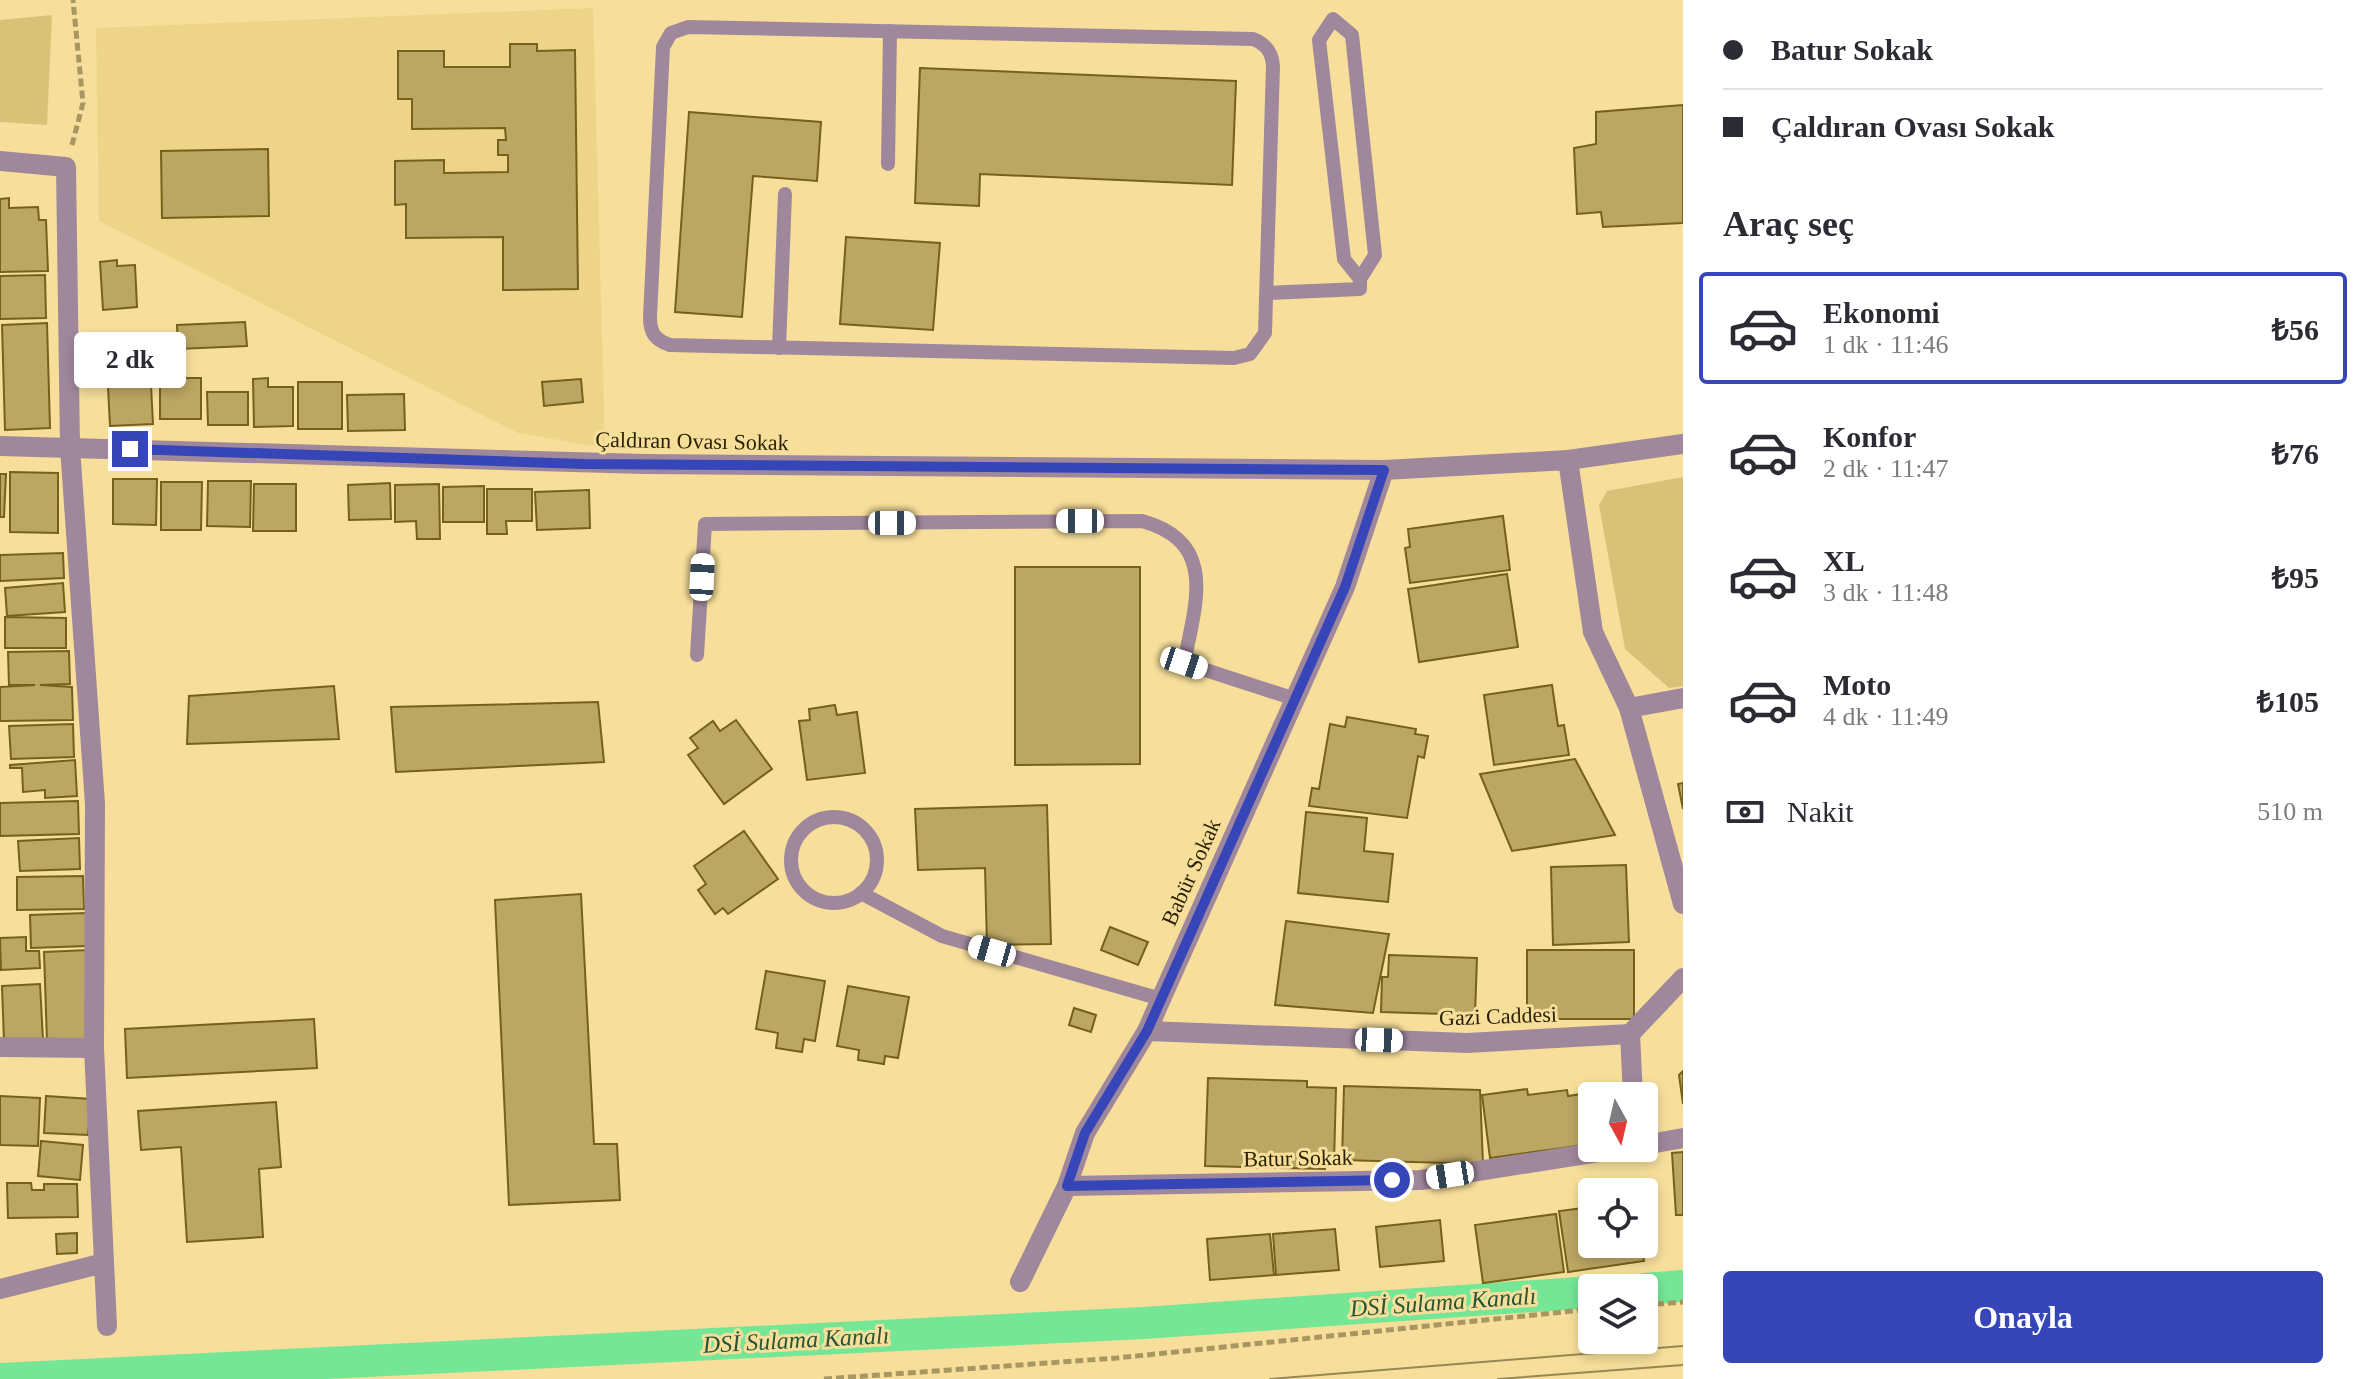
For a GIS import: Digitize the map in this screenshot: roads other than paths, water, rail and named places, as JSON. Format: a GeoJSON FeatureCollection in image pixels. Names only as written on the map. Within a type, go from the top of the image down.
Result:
{"type":"FeatureCollection","features":[{"type":"Feature","properties":{"kind":"street"},"geometry":{"type":"LineString","coordinates":[[0,161],[66,167],[70,447],[95,804],[94,1048],[107,1326]]}},
{"type":"Feature","properties":{"kind":"street","name":"Çaldıran Ovası Sokak"},"geometry":{"type":"LineString","coordinates":[[0,446],[584,464],[1384,470],[1568,460],[1683,444]]}},
{"type":"Feature","properties":{"kind":"street"},"geometry":{"type":"LineString","coordinates":[[1568,460],[1593,632],[1629,708],[1683,904]]}},
{"type":"Feature","properties":{"kind":"street","name":"Babür Sokak"},"geometry":{"type":"LineString","coordinates":[[1020,1282],[1067,1186],[1085,1133],[1147,1031],[1345,587],[1384,470]]}},
{"type":"Feature","properties":{"kind":"street"},"geometry":{"type":"LineString","coordinates":[[1629,708],[1683,698]]}},
{"type":"Feature","properties":{"kind":"street"},"geometry":{"type":"LineString","coordinates":[[1632,1082],[1630,1034],[1683,978]]}},
{"type":"Feature","properties":{"kind":"street","name":"Gazi Caddesi"},"geometry":{"type":"LineString","coordinates":[[1147,1031],[1467,1043],[1630,1034]]}},
{"type":"Feature","properties":{"kind":"street"},"geometry":{"type":"LineString","coordinates":[[0,1047],[94,1048]]}},
{"type":"Feature","properties":{"kind":"street"},"geometry":{"type":"LineString","coordinates":[[1658,1142],[1683,1138]]}},
{"type":"Feature","properties":{"kind":"street","name":"Batur Sokak"},"geometry":{"type":"LineString","coordinates":[[1067,1186],[1421,1180],[1578,1155]]}},
{"type":"Feature","properties":{"kind":"street"},"geometry":{"type":"LineString","coordinates":[[0,1289],[104,1263]]}},
{"type":"Feature","properties":{"kind":"lane"},"geometry":{"type":"LineString","coordinates":[[1333,19],[1352,35],[1375,255],[1360,284],[1344,259],[1319,40],[1333,19]]}},
{"type":"Feature","properties":{"kind":"lane"},"geometry":{"type":"LineString","coordinates":[[688,27],[1253,39],[1261,42],[1272,57],[1273,66],[1267,293],[1262,341],[1250,354],[1234,358],[670,345],[660,342],[650,327],[663,47],[671,33],[688,27]]}},
{"type":"Feature","properties":{"kind":"lane"},"geometry":{"type":"LineString","coordinates":[[888,164],[890,31]]}},
{"type":"Feature","properties":{"kind":"lane"},"geometry":{"type":"LineString","coordinates":[[779,348],[785,194]]}},
{"type":"Feature","properties":{"kind":"lane"},"geometry":{"type":"LineString","coordinates":[[1267,293],[1360,284]]}},
{"type":"Feature","properties":{"kind":"lane"},"geometry":{"type":"LineString","coordinates":[[697,655],[705,524],[1142,521],[1169,531],[1180,540],[1194,564],[1198,589],[1184,663],[1295,699]]}},
{"type":"Feature","properties":{"kind":"lane"},"geometry":{"type":"LineString","coordinates":[[861,893],[876,871],[875,845],[868,833],[846,818],[819,819],[808,826],[793,848],[794,875],[801,887],[823,901],[836,903],[861,893],[942,936],[1161,999]]}},
{"type":"Feature","properties":{"kind":"waterway","name":"DSİ Sulama Kanalı"},"geometry":{"type":"LineString","coordinates":[[1658,1288],[1683,1286]]}},
{"type":"Feature","properties":{"kind":"waterway","name":"DSİ Sulama Kanalı"},"geometry":{"type":"LineString","coordinates":[[0,1379],[1144,1323],[1578,1293]]}},
{"type":"Feature","properties":{"kind":"tram line"},"geometry":{"type":"LineString","coordinates":[[1270,1379],[1683,1346]]}},
{"type":"Feature","properties":{"kind":"tram line"},"geometry":{"type":"LineString","coordinates":[[1498,1379],[1683,1365]]}}]}
